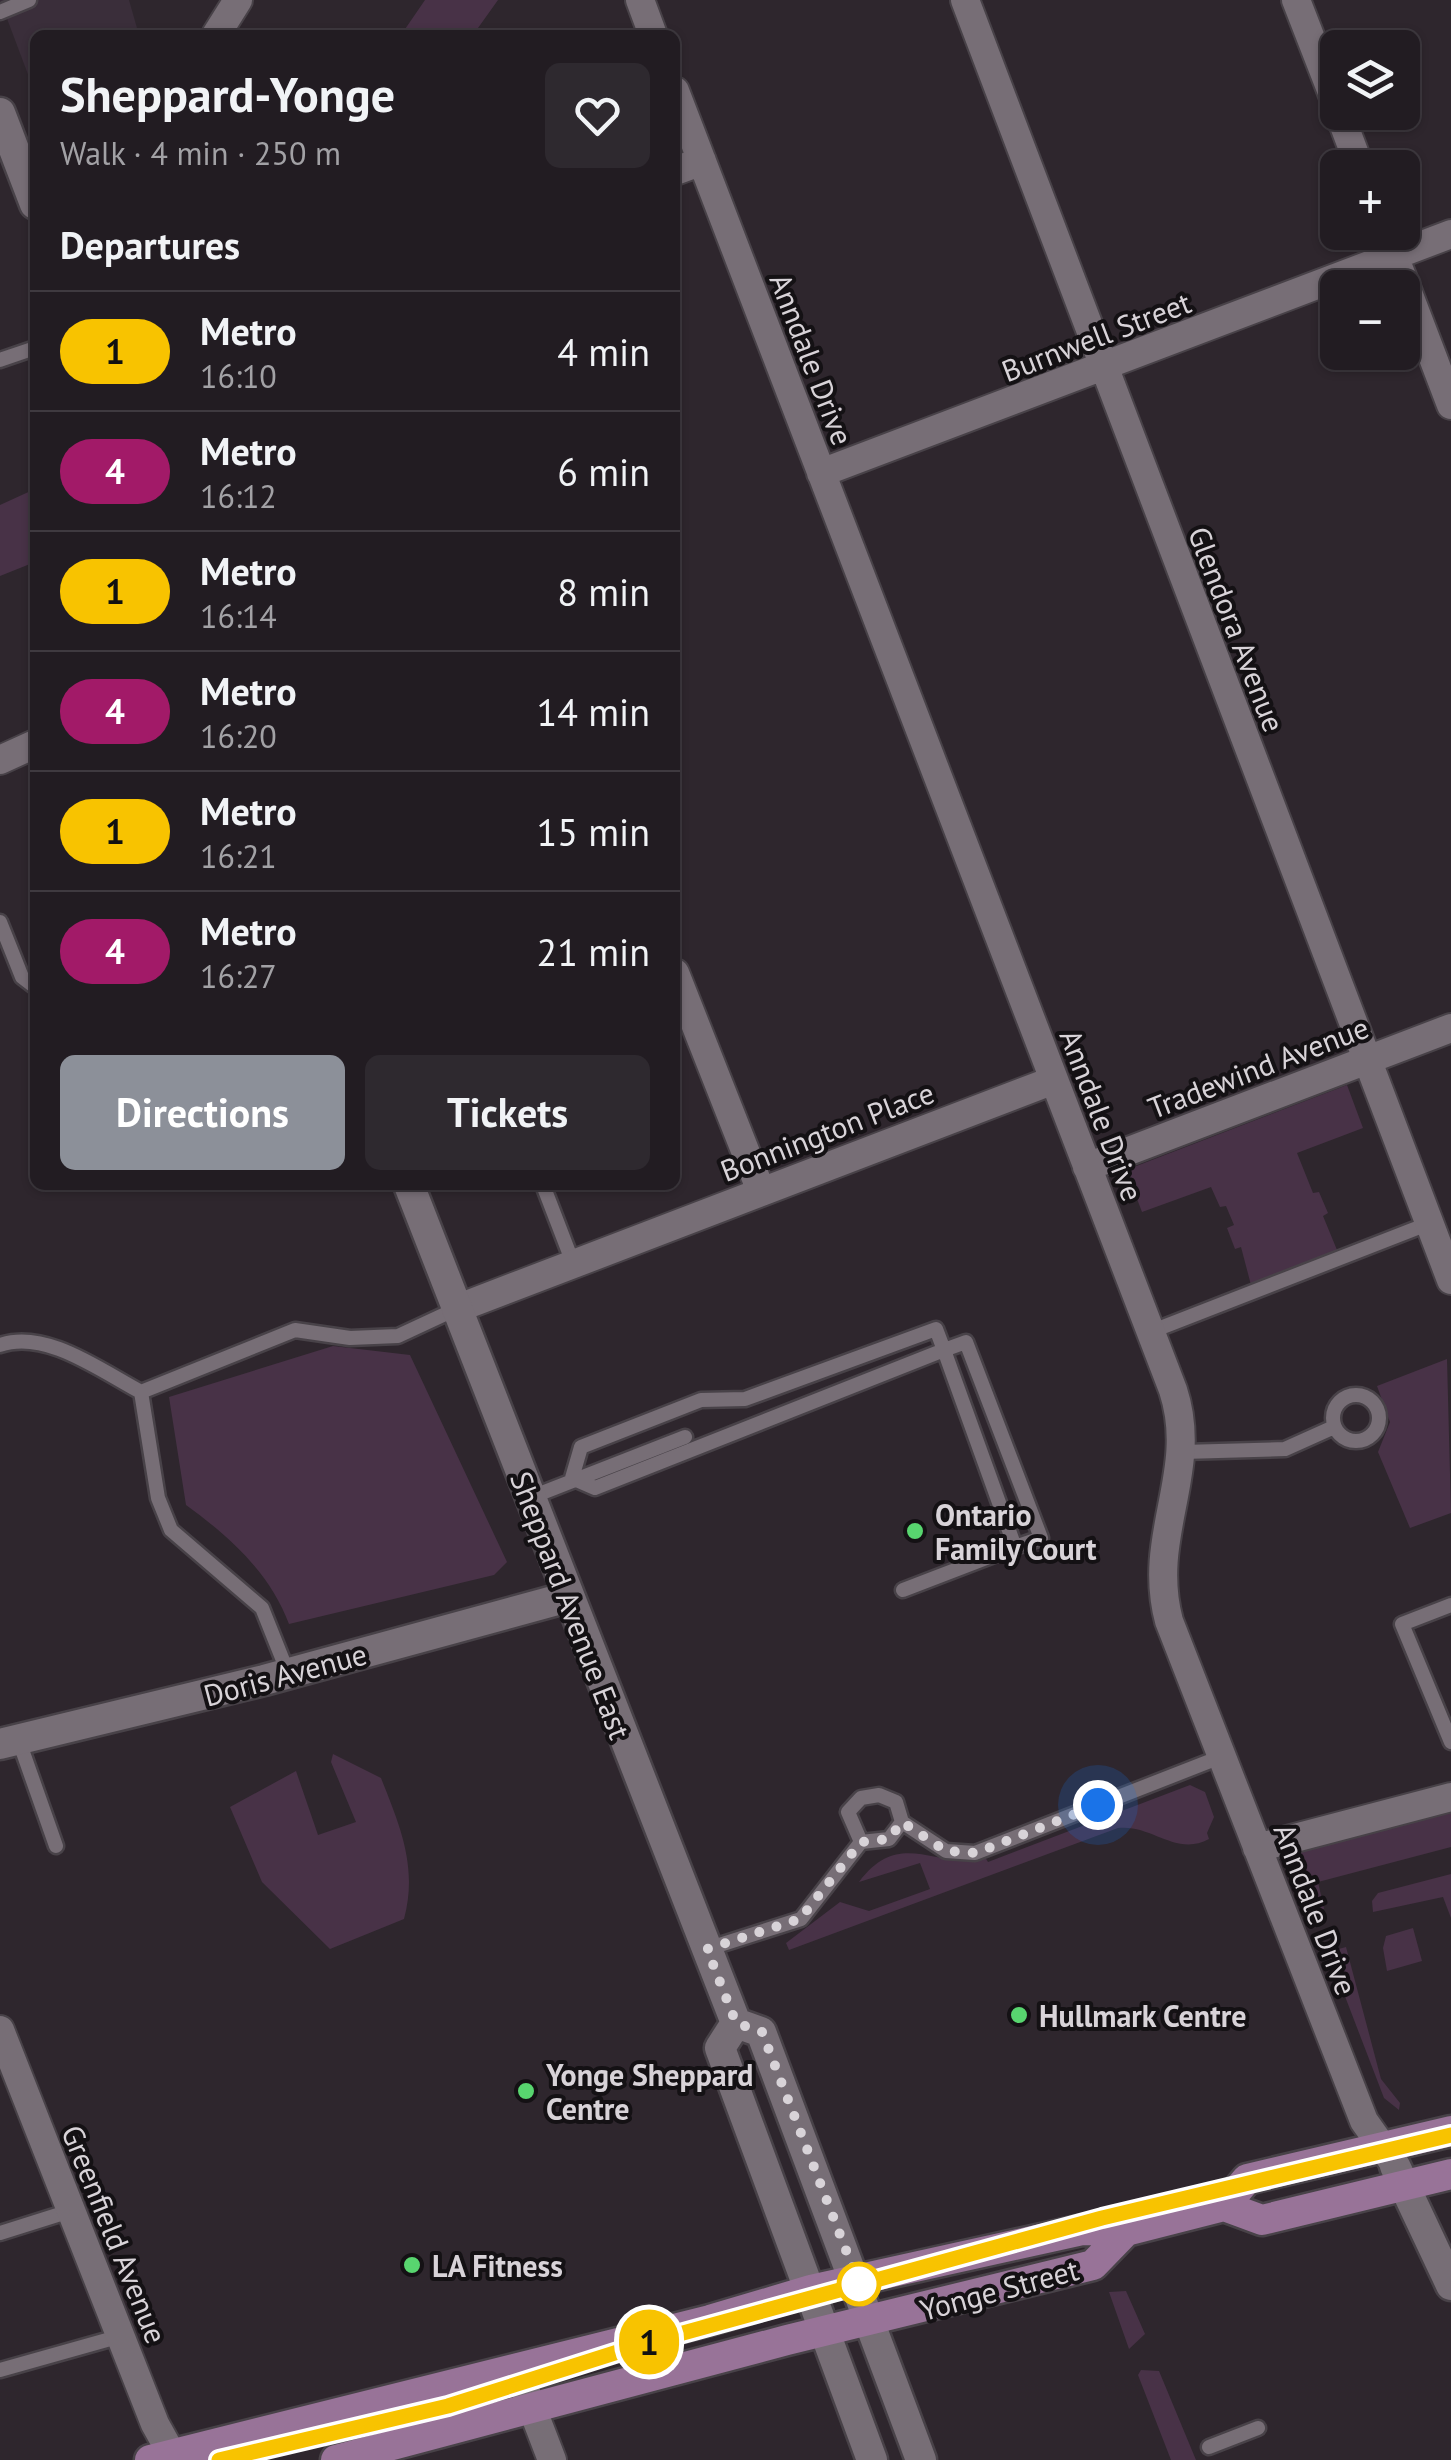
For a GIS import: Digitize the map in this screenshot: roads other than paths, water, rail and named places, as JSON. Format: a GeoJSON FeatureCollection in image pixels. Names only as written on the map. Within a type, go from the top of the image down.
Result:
{"type":"FeatureCollection","features":[{"type":"Feature","properties":{"kind":"main road"},"geometry":{"type":"LineString","coordinates":[[0,113],[26,157]]}},
{"type":"Feature","properties":{"kind":"main road","name":"Sheppard Avenue East"},"geometry":{"type":"LineString","coordinates":[[411,1190],[736,2023],[762,2032],[856,2280]]}},
{"type":"Feature","properties":{"kind":"main road","name":"Doris Avenue"},"geometry":{"type":"LineString","coordinates":[[10,1743],[568,1597]]}},
{"type":"Feature","properties":{"kind":"main road"},"geometry":{"type":"LineString","coordinates":[[736,2023],[720,2048],[872,2460]]}},
{"type":"Feature","properties":{"kind":"main road","name":"Yonge Street"},"geometry":{"type":"LineString","coordinates":[[166,2458],[518,2370],[811,2290],[1082,2230],[1126,2232],[1224,2206],[1262,2220],[1395,2166],[1451,2131]]}},
{"type":"Feature","properties":{"kind":"main road"},"geometry":{"type":"LineString","coordinates":[[1395,2166],[1451,2285]]}},
{"type":"Feature","properties":{"kind":"main road","name":"Yonge Street"},"geometry":{"type":"LineString","coordinates":[[1224,2206],[1247,2178],[1395,2166],[1451,2174]]}},
{"type":"Feature","properties":{"kind":"main road","name":"Yonge Street"},"geometry":{"type":"LineString","coordinates":[[336,2460],[1093,2265],[1126,2232]]}},
{"type":"Feature","properties":{"kind":"main road"},"geometry":{"type":"LineString","coordinates":[[856,2280],[920,2460]]}},
{"type":"Feature","properties":{"kind":"street"},"geometry":{"type":"LineString","coordinates":[[219,30],[238,0]]}},
{"type":"Feature","properties":{"kind":"street"},"geometry":{"type":"LineString","coordinates":[[640,0],[652,30]]}},
{"type":"Feature","properties":{"kind":"street","name":"Glendora Avenue"},"geometry":{"type":"LineString","coordinates":[[965,0],[1451,1280]]}},
{"type":"Feature","properties":{"kind":"street"},"geometry":{"type":"LineString","coordinates":[[1296,0],[1320,63]]}},
{"type":"Feature","properties":{"kind":"street","name":"Anndale Drive"},"geometry":{"type":"LineString","coordinates":[[680,104],[1179,1407],[1183,1452],[1163,1542],[1161,1582],[1169,1622],[1364,2121],[1395,2166]]}},
{"type":"Feature","properties":{"kind":"street"},"geometry":{"type":"LineString","coordinates":[[680,169],[702,161]]}},
{"type":"Feature","properties":{"kind":"street","name":"Burnwell Street"},"geometry":{"type":"LineString","coordinates":[[1420,240],[1451,234]]}},
{"type":"Feature","properties":{"kind":"street","name":"Burnwell Street"},"geometry":{"type":"LineString","coordinates":[[820,473],[1103,369],[1377,250]]}},
{"type":"Feature","properties":{"kind":"street"},"geometry":{"type":"LineString","coordinates":[[1391,250],[1451,405]]}},
{"type":"Feature","properties":{"kind":"street"},"geometry":{"type":"LineString","coordinates":[[0,760],[30,746]]}},
{"type":"Feature","properties":{"kind":"street"},"geometry":{"type":"LineString","coordinates":[[680,987],[760,1191]]}},
{"type":"Feature","properties":{"kind":"street","name":"Tradewind Avenue"},"geometry":{"type":"LineString","coordinates":[[1087,1167],[1451,1028]]}},
{"type":"Feature","properties":{"kind":"street","name":"Bonnington Place"},"geometry":{"type":"LineString","coordinates":[[456,1309],[1054,1080]]}},
{"type":"Feature","properties":{"kind":"street"},"geometry":{"type":"LineString","coordinates":[[1257,1848],[1451,1797]]}},
{"type":"Feature","properties":{"kind":"street","name":"Greenfield Avenue"},"geometry":{"type":"LineString","coordinates":[[0,2030],[166,2458]]}},
{"type":"Feature","properties":{"kind":"street"},"geometry":{"type":"LineString","coordinates":[[518,2370],[552,2460]]}},
{"type":"Feature","properties":{"kind":"lane"},"geometry":{"type":"LineString","coordinates":[[0,12],[29,0]]}},
{"type":"Feature","properties":{"kind":"lane"},"geometry":{"type":"LineString","coordinates":[[0,360],[30,350]]}},
{"type":"Feature","properties":{"kind":"lane"},"geometry":{"type":"LineString","coordinates":[[0,922],[22,977],[30,983]]}},
{"type":"Feature","properties":{"kind":"lane"},"geometry":{"type":"LineString","coordinates":[[545,1190],[572,1263]]}},
{"type":"Feature","properties":{"kind":"lane"},"geometry":{"type":"LineString","coordinates":[[1150,1332],[1430,1223]]}},
{"type":"Feature","properties":{"kind":"lane"},"geometry":{"type":"LineString","coordinates":[[0,1346],[16,1340],[55,1348],[140,1392],[296,1330],[350,1338],[398,1336],[456,1309]]}},
{"type":"Feature","properties":{"kind":"lane"},"geometry":{"type":"LineString","coordinates":[[572,1478],[581,1447],[701,1400],[746,1399],[936,1329],[1015,1546]]}},
{"type":"Feature","properties":{"kind":"lane"},"geometry":{"type":"LineString","coordinates":[[572,1478],[595,1488],[966,1342],[1042,1538],[903,1590]]}},
{"type":"Feature","properties":{"kind":"lane"},"geometry":{"type":"LineString","coordinates":[[140,1392],[158,1498],[171,1530],[262,1608],[288,1673]]}},
{"type":"Feature","properties":{"kind":"lane"},"geometry":{"type":"LineString","coordinates":[[746,1399],[756,1424]]}},
{"type":"Feature","properties":{"kind":"lane"},"geometry":{"type":"LineString","coordinates":[[1183,1452],[1286,1448],[1334,1427]]}},
{"type":"Feature","properties":{"kind":"lane"},"geometry":{"type":"LineString","coordinates":[[529,1498],[685,1437]]}},
{"type":"Feature","properties":{"kind":"lane"},"geometry":{"type":"LineString","coordinates":[[1451,1604],[1402,1624],[1451,1742]]}},
{"type":"Feature","properties":{"kind":"lane"},"geometry":{"type":"LineString","coordinates":[[10,1743],[56,1846]]}},
{"type":"Feature","properties":{"kind":"lane"},"geometry":{"type":"LineString","coordinates":[[861,1842],[848,1812],[860,1798],[879,1796],[896,1802],[902,1822],[946,1851],[976,1853],[1223,1756]]}},
{"type":"Feature","properties":{"kind":"lane"},"geometry":{"type":"LineString","coordinates":[[707,1949],[800,1919],[861,1842],[889,1839],[902,1822]]}},
{"type":"Feature","properties":{"kind":"lane"},"geometry":{"type":"LineString","coordinates":[[0,2233],[70,2211]]}},
{"type":"Feature","properties":{"kind":"lane"},"geometry":{"type":"LineString","coordinates":[[0,2370],[121,2336]]}},
{"type":"Feature","properties":{"kind":"lane"},"geometry":{"type":"LineString","coordinates":[[1209,2447],[1258,2428]]}},
{"type":"Feature","properties":{"kind":"metro line","name":"1"},"geometry":{"type":"LineString","coordinates":[[219,2460],[448,2406],[643,2344],[1102,2218],[1451,2135]]}},
{"type":"Feature","properties":{"kind":"place","name":"Ontario Family Court"},"geometry":{"type":"Point","coordinates":[915,1531]}},
{"type":"Feature","properties":{"kind":"place","name":"Hullmark Centre"},"geometry":{"type":"Point","coordinates":[1019,2015]}},
{"type":"Feature","properties":{"kind":"place","name":"Yonge Sheppard Centre"},"geometry":{"type":"Point","coordinates":[526,2091]}},
{"type":"Feature","properties":{"kind":"place","name":"LA Fitness"},"geometry":{"type":"Point","coordinates":[412,2265]}}]}
